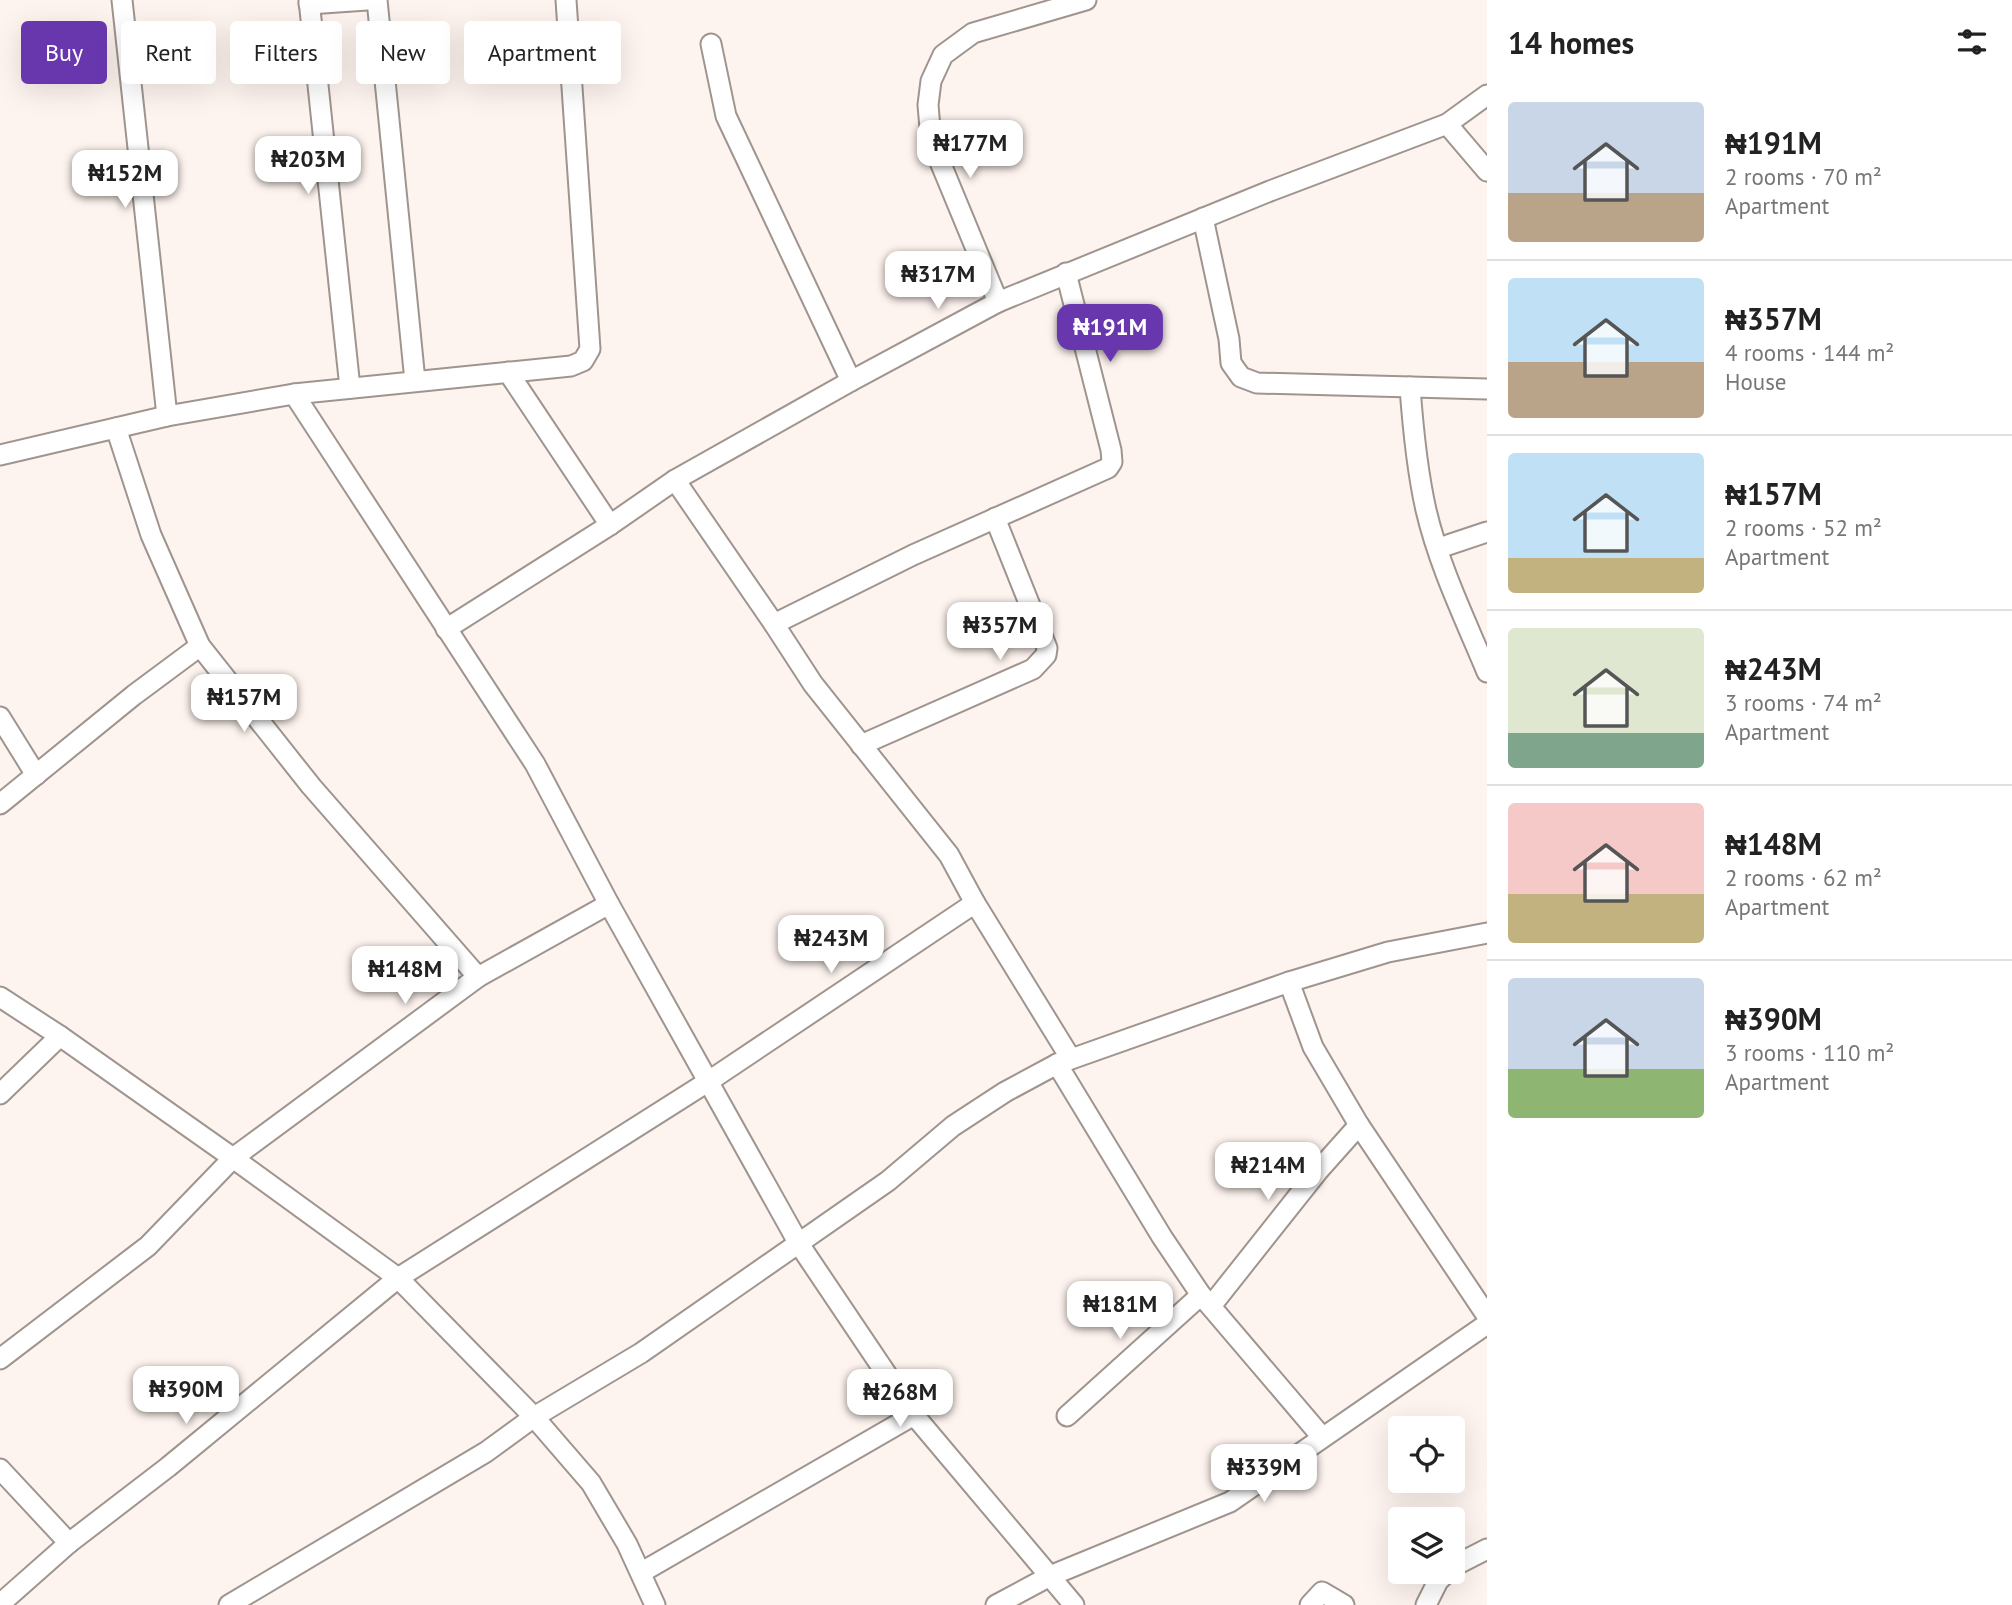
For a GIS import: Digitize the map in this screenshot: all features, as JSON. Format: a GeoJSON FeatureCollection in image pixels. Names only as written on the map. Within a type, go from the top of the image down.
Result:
{"type":"FeatureCollection","features":[{"type":"Feature","properties":{"kind":"street"},"geometry":{"type":"LineString","coordinates":[[122,0],[167,416]]}},
{"type":"Feature","properties":{"kind":"street"},"geometry":{"type":"LineString","coordinates":[[350,388],[309,2],[367,0]]}},
{"type":"Feature","properties":{"kind":"street"},"geometry":{"type":"LineString","coordinates":[[377,0],[415,382]]}},
{"type":"Feature","properties":{"kind":"street"},"geometry":{"type":"LineString","coordinates":[[0,455],[167,416],[294,394],[571,366],[583,361],[590,349],[566,0]]}},
{"type":"Feature","properties":{"kind":"street"},"geometry":{"type":"LineString","coordinates":[[998,302],[932,140],[928,105],[931,81],[943,55],[973,33],[1086,0]]}},
{"type":"Feature","properties":{"kind":"street"},"geometry":{"type":"LineString","coordinates":[[711,44],[726,116],[851,381]]}},
{"type":"Feature","properties":{"kind":"street"},"geometry":{"type":"LineString","coordinates":[[446,629],[610,525],[675,480],[998,302],[1203,218],[1447,124],[1487,95]]}},
{"type":"Feature","properties":{"kind":"street"},"geometry":{"type":"LineString","coordinates":[[1447,124],[1487,171]]}},
{"type":"Feature","properties":{"kind":"street"},"geometry":{"type":"LineString","coordinates":[[1203,218],[1229,339],[1231,363],[1241,377],[1257,383],[1487,389]]}},
{"type":"Feature","properties":{"kind":"street"},"geometry":{"type":"LineString","coordinates":[[774,624],[913,555],[1108,468],[1112,462],[1111,450],[1066,273]]}},
{"type":"Feature","properties":{"kind":"street"},"geometry":{"type":"LineString","coordinates":[[508,372],[610,525]]}},
{"type":"Feature","properties":{"kind":"street"},"geometry":{"type":"LineString","coordinates":[[1410,387],[1414,442],[1427,512],[1455,596],[1487,672]]}},
{"type":"Feature","properties":{"kind":"street"},"geometry":{"type":"LineString","coordinates":[[294,394],[535,764],[609,904],[799,1244],[914,1415],[1074,1605]]}},
{"type":"Feature","properties":{"kind":"street"},"geometry":{"type":"LineString","coordinates":[[116,428],[151,535],[200,646],[311,786],[478,977]]}},
{"type":"Feature","properties":{"kind":"street"},"geometry":{"type":"LineString","coordinates":[[675,480],[813,684],[949,855],[1162,1237],[1206,1301],[1322,1437]]}},
{"type":"Feature","properties":{"kind":"street"},"geometry":{"type":"LineString","coordinates":[[861,745],[1033,669],[1046,655],[1047,648],[995,518]]}},
{"type":"Feature","properties":{"kind":"street"},"geometry":{"type":"LineString","coordinates":[[1439,548],[1487,532]]}},
{"type":"Feature","properties":{"kind":"street"},"geometry":{"type":"LineString","coordinates":[[0,804],[134,695],[200,646]]}},
{"type":"Feature","properties":{"kind":"street"},"geometry":{"type":"LineString","coordinates":[[0,717],[36,775]]}},
{"type":"Feature","properties":{"kind":"street"},"geometry":{"type":"LineString","coordinates":[[0,1604],[69,1543],[168,1467],[398,1278],[709,1081],[975,903]]}},
{"type":"Feature","properties":{"kind":"street"},"geometry":{"type":"LineString","coordinates":[[0,1359],[148,1246],[233,1158],[478,977],[609,904]]}},
{"type":"Feature","properties":{"kind":"street"},"geometry":{"type":"LineString","coordinates":[[229,1605],[486,1452],[534,1417],[641,1353],[888,1181],[953,1126],[1005,1091],[1064,1062],[1289,982],[1388,952],[1487,933]]}},
{"type":"Feature","properties":{"kind":"street"},"geometry":{"type":"LineString","coordinates":[[1289,982],[1313,1047],[1359,1125],[1487,1316]]}},
{"type":"Feature","properties":{"kind":"street"},"geometry":{"type":"LineString","coordinates":[[0,998],[233,1158],[398,1278],[534,1417],[591,1483],[642,1572],[654,1605]]}},
{"type":"Feature","properties":{"kind":"street"},"geometry":{"type":"LineString","coordinates":[[0,1094],[60,1037]]}},
{"type":"Feature","properties":{"kind":"street"},"geometry":{"type":"LineString","coordinates":[[1067,1416],[1206,1301],[1359,1125]]}},
{"type":"Feature","properties":{"kind":"street"},"geometry":{"type":"LineString","coordinates":[[996,1605],[1050,1576],[1230,1502],[1487,1324]]}},
{"type":"Feature","properties":{"kind":"street"},"geometry":{"type":"LineString","coordinates":[[642,1572],[914,1415]]}},
{"type":"Feature","properties":{"kind":"street"},"geometry":{"type":"LineString","coordinates":[[0,1469],[69,1543]]}},
{"type":"Feature","properties":{"kind":"street"},"geometry":{"type":"LineString","coordinates":[[1465,1560],[1487,1549]]}},
{"type":"Feature","properties":{"kind":"street"},"geometry":{"type":"LineString","coordinates":[[1426,1605],[1436,1584]]}},
{"type":"Feature","properties":{"kind":"street"},"geometry":{"type":"LineString","coordinates":[[1310,1605],[1322,1592],[1344,1605]]}}]}
